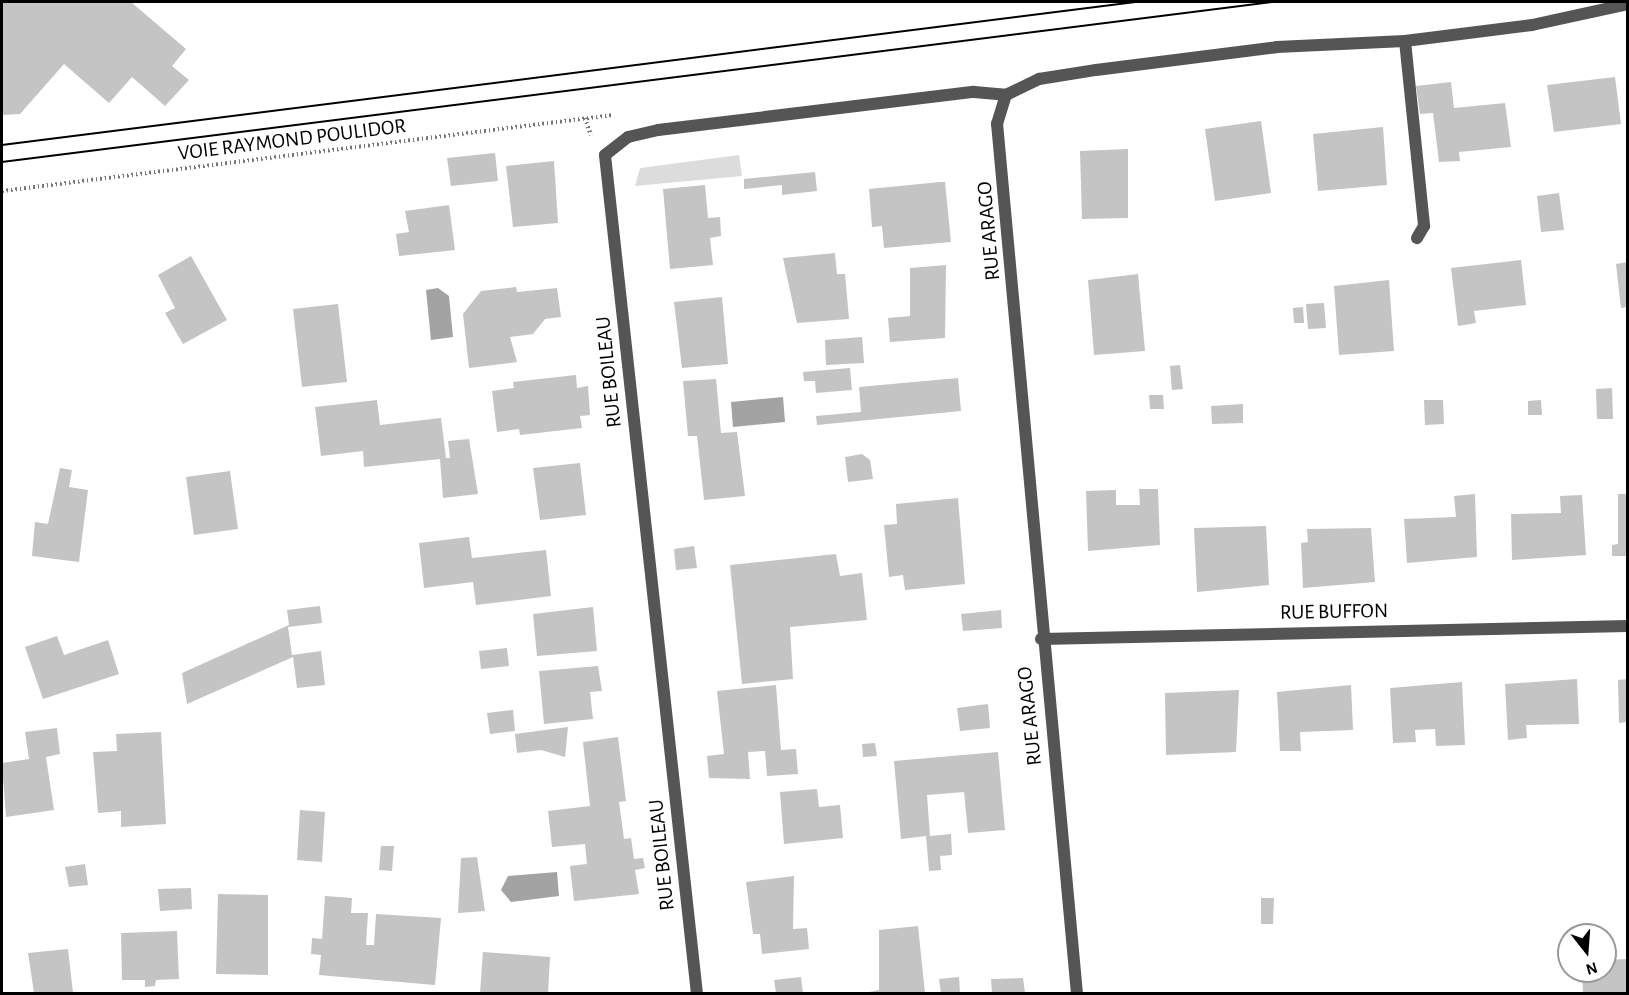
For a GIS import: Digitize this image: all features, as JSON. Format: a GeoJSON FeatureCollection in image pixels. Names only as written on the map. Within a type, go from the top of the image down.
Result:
{"type":"FeatureCollection","features":[{"type":"Feature","properties":{"kind":"street"},"geometry":{"type":"LineString","coordinates":[[1006,95],[1039,80],[1096,70],[1277,47],[1405,41],[1532,25],[1628,4]]}},
{"type":"Feature","properties":{"kind":"street"},"geometry":{"type":"LineString","coordinates":[[1405,41],[1424,226],[1418,238]]}},
{"type":"Feature","properties":{"kind":"street","name":"RUE BOILEAU"},"geometry":{"type":"LineString","coordinates":[[697,993],[605,155],[628,137],[658,130],[974,92],[1006,95]]}},
{"type":"Feature","properties":{"kind":"street","name":"RUE ARAGO"},"geometry":{"type":"LineString","coordinates":[[1006,95],[997,123],[1041,639],[1077,993]]}},
{"type":"Feature","properties":{"kind":"street","name":"RUE BUFFON"},"geometry":{"type":"LineString","coordinates":[[1041,639],[1628,626]]}},
{"type":"Feature","properties":{"kind":"path","name":"VOIE RAYMOND POULIDOR"},"geometry":{"type":"LineString","coordinates":[[2,191],[585,118]]}},
{"type":"Feature","properties":{"kind":"shaded area"},"geometry":{"type":"Polygon","coordinates":[[[739,155],[742,176],[635,186],[640,168],[739,155]]]}},
{"type":"Feature","properties":{"kind":"shaded area"},"geometry":{"type":"Polygon","coordinates":[[[438,288],[449,296],[453,337],[431,340],[426,290],[438,288]]]}},
{"type":"Feature","properties":{"kind":"shaded area"},"geometry":{"type":"Polygon","coordinates":[[[783,397],[785,422],[733,427],[731,402],[783,397]]]}},
{"type":"Feature","properties":{"kind":"shaded area"},"geometry":{"type":"Polygon","coordinates":[[[557,872],[559,896],[511,902],[501,890],[508,876],[557,872]]]}},
{"type":"Feature","properties":{"kind":"building"},"geometry":{"type":"Polygon","coordinates":[[[2,2],[131,2],[186,49],[172,66],[189,80],[165,106],[132,77],[109,103],[64,64],[20,114],[2,115],[2,2]]]}},
{"type":"Feature","properties":{"kind":"building"},"geometry":{"type":"Polygon","coordinates":[[[1615,77],[1621,124],[1554,132],[1547,85],[1615,77]]]}},
{"type":"Feature","properties":{"kind":"building"},"geometry":{"type":"Polygon","coordinates":[[[1451,82],[1454,108],[1505,103],[1511,147],[1459,152],[1460,161],[1439,162],[1433,113],[1420,114],[1416,86],[1451,82]]]}},
{"type":"Feature","properties":{"kind":"building"},"geometry":{"type":"Polygon","coordinates":[[[1261,121],[1271,193],[1215,201],[1205,129],[1261,121]]]}},
{"type":"Feature","properties":{"kind":"building"},"geometry":{"type":"Polygon","coordinates":[[[1383,127],[1387,185],[1318,191],[1313,134],[1383,127]]]}},
{"type":"Feature","properties":{"kind":"building"},"geometry":{"type":"Polygon","coordinates":[[[1128,149],[1128,218],[1082,219],[1080,151],[1128,149]]]}},
{"type":"Feature","properties":{"kind":"building"},"geometry":{"type":"Polygon","coordinates":[[[495,153],[498,181],[451,186],[447,158],[495,153]]]}},
{"type":"Feature","properties":{"kind":"building"},"geometry":{"type":"Polygon","coordinates":[[[554,161],[558,223],[513,227],[506,166],[554,161]]]}},
{"type":"Feature","properties":{"kind":"building"},"geometry":{"type":"Polygon","coordinates":[[[815,172],[817,191],[782,195],[782,185],[744,189],[744,179],[815,172]]]}},
{"type":"Feature","properties":{"kind":"building"},"geometry":{"type":"Polygon","coordinates":[[[945,182],[951,242],[884,248],[882,226],[872,227],[869,189],[945,182]]]}},
{"type":"Feature","properties":{"kind":"building"},"geometry":{"type":"Polygon","coordinates":[[[705,185],[708,218],[720,217],[721,236],[710,238],[713,265],[670,269],[663,189],[705,185]]]}},
{"type":"Feature","properties":{"kind":"building"},"geometry":{"type":"Polygon","coordinates":[[[1559,193],[1564,230],[1541,232],[1537,196],[1559,193]]]}},
{"type":"Feature","properties":{"kind":"building"},"geometry":{"type":"Polygon","coordinates":[[[449,205],[455,250],[399,256],[396,234],[409,232],[405,211],[449,205]]]}},
{"type":"Feature","properties":{"kind":"building"},"geometry":{"type":"Polygon","coordinates":[[[835,253],[837,274],[845,274],[849,319],[797,323],[783,258],[835,253]]]}},
{"type":"Feature","properties":{"kind":"building"},"geometry":{"type":"Polygon","coordinates":[[[191,256],[227,320],[183,344],[165,313],[175,308],[158,275],[191,256]]]}},
{"type":"Feature","properties":{"kind":"building"},"geometry":{"type":"Polygon","coordinates":[[[1521,260],[1526,305],[1474,311],[1476,323],[1458,326],[1451,268],[1521,260]]]}},
{"type":"Feature","properties":{"kind":"building"},"geometry":{"type":"Polygon","coordinates":[[[1628,262],[1628,307],[1621,308],[1616,264],[1628,262]]]}},
{"type":"Feature","properties":{"kind":"building"},"geometry":{"type":"Polygon","coordinates":[[[946,265],[945,338],[890,342],[888,318],[910,316],[910,268],[946,265]]]}},
{"type":"Feature","properties":{"kind":"building"},"geometry":{"type":"Polygon","coordinates":[[[1138,274],[1145,351],[1094,355],[1088,280],[1138,274]]]}},
{"type":"Feature","properties":{"kind":"building"},"geometry":{"type":"Polygon","coordinates":[[[1389,280],[1394,351],[1339,355],[1334,286],[1389,280]]]}},
{"type":"Feature","properties":{"kind":"building"},"geometry":{"type":"Polygon","coordinates":[[[516,287],[517,292],[557,288],[561,317],[545,319],[533,334],[510,337],[517,362],[469,368],[463,314],[481,291],[516,287]]]}},
{"type":"Feature","properties":{"kind":"building"},"geometry":{"type":"Polygon","coordinates":[[[722,297],[728,364],[682,368],[674,302],[722,297]]]}},
{"type":"Feature","properties":{"kind":"building"},"geometry":{"type":"Polygon","coordinates":[[[1324,303],[1326,328],[1308,329],[1306,304],[1324,303]]]}},
{"type":"Feature","properties":{"kind":"building"},"geometry":{"type":"Polygon","coordinates":[[[338,304],[347,382],[302,387],[293,309],[338,304]]]}},
{"type":"Feature","properties":{"kind":"building"},"geometry":{"type":"Polygon","coordinates":[[[1303,307],[1304,323],[1294,323],[1293,308],[1303,307]]]}},
{"type":"Feature","properties":{"kind":"building"},"geometry":{"type":"Polygon","coordinates":[[[862,337],[864,363],[826,365],[825,340],[862,337]]]}},
{"type":"Feature","properties":{"kind":"building"},"geometry":{"type":"Polygon","coordinates":[[[1180,365],[1183,389],[1172,390],[1170,366],[1180,365]]]}},
{"type":"Feature","properties":{"kind":"building"},"geometry":{"type":"Polygon","coordinates":[[[850,368],[852,390],[816,393],[815,381],[804,381],[803,372],[850,368]]]}},
{"type":"Feature","properties":{"kind":"building"},"geometry":{"type":"Polygon","coordinates":[[[576,375],[577,388],[588,386],[590,415],[580,416],[582,428],[520,435],[519,429],[497,432],[492,391],[514,388],[513,382],[576,375]]]}},
{"type":"Feature","properties":{"kind":"building"},"geometry":{"type":"Polygon","coordinates":[[[958,378],[961,411],[817,425],[816,416],[861,412],[859,387],[958,378]]]}},
{"type":"Feature","properties":{"kind":"building"},"geometry":{"type":"Polygon","coordinates":[[[716,379],[721,433],[737,432],[745,496],[704,500],[697,436],[688,436],[683,381],[716,379]]]}},
{"type":"Feature","properties":{"kind":"building"},"geometry":{"type":"Polygon","coordinates":[[[1612,388],[1613,419],[1597,419],[1596,389],[1612,388]]]}},
{"type":"Feature","properties":{"kind":"building"},"geometry":{"type":"Polygon","coordinates":[[[1149,395],[1163,395],[1164,409],[1150,409],[1149,395]]]}},
{"type":"Feature","properties":{"kind":"building"},"geometry":{"type":"Polygon","coordinates":[[[377,400],[380,425],[441,418],[446,458],[450,458],[448,441],[469,439],[478,494],[443,498],[440,459],[364,467],[363,451],[321,456],[315,407],[377,400]]]}},
{"type":"Feature","properties":{"kind":"building"},"geometry":{"type":"Polygon","coordinates":[[[1424,400],[1443,400],[1444,424],[1425,425],[1424,400]]]}},
{"type":"Feature","properties":{"kind":"building"},"geometry":{"type":"Polygon","coordinates":[[[1541,400],[1542,415],[1528,415],[1528,401],[1541,400]]]}},
{"type":"Feature","properties":{"kind":"building"},"geometry":{"type":"Polygon","coordinates":[[[1243,404],[1243,423],[1212,424],[1211,406],[1243,404]]]}},
{"type":"Feature","properties":{"kind":"building"},"geometry":{"type":"Polygon","coordinates":[[[862,454],[870,460],[873,479],[848,482],[845,457],[862,454]]]}},
{"type":"Feature","properties":{"kind":"building"},"geometry":{"type":"Polygon","coordinates":[[[580,463],[586,515],[540,520],[533,468],[580,463]]]}},
{"type":"Feature","properties":{"kind":"building"},"geometry":{"type":"Polygon","coordinates":[[[60,468],[72,470],[69,487],[88,490],[79,562],[32,556],[35,522],[48,524],[60,468]]]}},
{"type":"Feature","properties":{"kind":"building"},"geometry":{"type":"Polygon","coordinates":[[[230,471],[238,529],[194,535],[186,477],[230,471]]]}},
{"type":"Feature","properties":{"kind":"building"},"geometry":{"type":"Polygon","coordinates":[[[1139,489],[1158,489],[1160,545],[1088,551],[1086,491],[1116,490],[1116,505],[1140,505],[1139,489]]]}},
{"type":"Feature","properties":{"kind":"building"},"geometry":{"type":"Polygon","coordinates":[[[1475,494],[1477,557],[1407,563],[1404,519],[1456,517],[1454,496],[1475,494]]]}},
{"type":"Feature","properties":{"kind":"building"},"geometry":{"type":"Polygon","coordinates":[[[1618,494],[1628,494],[1628,556],[1612,556],[1612,545],[1618,544],[1618,494]]]}},
{"type":"Feature","properties":{"kind":"building"},"geometry":{"type":"Polygon","coordinates":[[[1582,495],[1586,555],[1512,560],[1511,514],[1561,513],[1560,496],[1582,495]]]}},
{"type":"Feature","properties":{"kind":"building"},"geometry":{"type":"Polygon","coordinates":[[[958,498],[965,584],[905,590],[903,575],[889,577],[884,525],[897,524],[896,504],[958,498]]]}},
{"type":"Feature","properties":{"kind":"building"},"geometry":{"type":"Polygon","coordinates":[[[1266,526],[1269,585],[1197,592],[1194,528],[1266,526]]]}},
{"type":"Feature","properties":{"kind":"building"},"geometry":{"type":"Polygon","coordinates":[[[1371,528],[1375,582],[1303,588],[1301,543],[1308,542],[1307,529],[1371,528]]]}},
{"type":"Feature","properties":{"kind":"building"},"geometry":{"type":"Polygon","coordinates":[[[469,537],[472,558],[546,550],[551,596],[476,605],[473,582],[424,588],[419,543],[469,537]]]}},
{"type":"Feature","properties":{"kind":"building"},"geometry":{"type":"Polygon","coordinates":[[[694,546],[697,568],[676,570],[674,549],[694,546]]]}},
{"type":"Feature","properties":{"kind":"building"},"geometry":{"type":"Polygon","coordinates":[[[836,554],[840,576],[862,573],[867,620],[790,627],[793,679],[742,684],[730,565],[836,554]]]}},
{"type":"Feature","properties":{"kind":"building"},"geometry":{"type":"Polygon","coordinates":[[[320,606],[322,623],[288,627],[292,655],[321,651],[325,685],[297,688],[293,657],[187,704],[182,673],[289,625],[287,610],[320,606]]]}},
{"type":"Feature","properties":{"kind":"building"},"geometry":{"type":"Polygon","coordinates":[[[593,607],[597,651],[537,656],[533,614],[593,607]]]}},
{"type":"Feature","properties":{"kind":"building"},"geometry":{"type":"Polygon","coordinates":[[[1001,610],[1002,628],[963,631],[961,614],[1001,610]]]}},
{"type":"Feature","properties":{"kind":"building"},"geometry":{"type":"Polygon","coordinates":[[[57,636],[64,655],[108,640],[119,674],[43,699],[25,647],[57,636]]]}},
{"type":"Feature","properties":{"kind":"building"},"geometry":{"type":"Polygon","coordinates":[[[507,648],[509,666],[481,669],[479,651],[507,648]]]}},
{"type":"Feature","properties":{"kind":"building"},"geometry":{"type":"Polygon","coordinates":[[[598,666],[602,691],[590,692],[593,719],[544,724],[539,671],[598,666]]]}},
{"type":"Feature","properties":{"kind":"building"},"geometry":{"type":"Polygon","coordinates":[[[1577,679],[1579,724],[1526,725],[1527,738],[1508,740],[1505,684],[1577,679]]]}},
{"type":"Feature","properties":{"kind":"building"},"geometry":{"type":"Polygon","coordinates":[[[1628,679],[1628,722],[1619,723],[1618,680],[1628,679]]]}},
{"type":"Feature","properties":{"kind":"building"},"geometry":{"type":"Polygon","coordinates":[[[1462,682],[1465,745],[1436,746],[1435,729],[1415,730],[1416,742],[1393,743],[1390,688],[1462,682]]]}},
{"type":"Feature","properties":{"kind":"building"},"geometry":{"type":"Polygon","coordinates":[[[776,685],[781,750],[796,749],[798,774],[767,776],[765,751],[748,752],[750,779],[709,778],[707,756],[724,754],[717,691],[776,685]]]}},
{"type":"Feature","properties":{"kind":"building"},"geometry":{"type":"Polygon","coordinates":[[[1351,685],[1353,730],[1300,732],[1301,751],[1280,751],[1277,692],[1351,685]]]}},
{"type":"Feature","properties":{"kind":"building"},"geometry":{"type":"Polygon","coordinates":[[[1239,690],[1236,752],[1166,755],[1165,693],[1239,690]]]}},
{"type":"Feature","properties":{"kind":"building"},"geometry":{"type":"Polygon","coordinates":[[[988,704],[990,728],[960,731],[957,708],[988,704]]]}},
{"type":"Feature","properties":{"kind":"building"},"geometry":{"type":"Polygon","coordinates":[[[513,710],[515,731],[490,734],[487,713],[513,710]]]}},
{"type":"Feature","properties":{"kind":"building"},"geometry":{"type":"Polygon","coordinates":[[[568,727],[565,757],[541,750],[517,753],[515,734],[568,727]]]}},
{"type":"Feature","properties":{"kind":"building"},"geometry":{"type":"Polygon","coordinates":[[[57,728],[60,754],[46,757],[54,810],[6,817],[2,763],[29,759],[25,732],[57,728]]]}},
{"type":"Feature","properties":{"kind":"building"},"geometry":{"type":"Polygon","coordinates":[[[161,732],[166,824],[121,827],[121,811],[98,813],[93,752],[117,751],[116,734],[161,732]]]}},
{"type":"Feature","properties":{"kind":"building"},"geometry":{"type":"Polygon","coordinates":[[[618,737],[626,801],[619,802],[624,839],[631,838],[634,859],[643,858],[645,868],[635,870],[639,894],[574,901],[570,866],[587,864],[585,844],[552,847],[548,811],[590,806],[583,742],[618,737]]]}},
{"type":"Feature","properties":{"kind":"building"},"geometry":{"type":"Polygon","coordinates":[[[875,743],[877,756],[863,757],[862,744],[875,743]]]}},
{"type":"Feature","properties":{"kind":"building"},"geometry":{"type":"Polygon","coordinates":[[[998,752],[1005,830],[968,833],[964,792],[927,795],[930,836],[951,834],[952,855],[940,856],[941,870],[929,871],[926,836],[901,839],[894,761],[998,752]]]}},
{"type":"Feature","properties":{"kind":"building"},"geometry":{"type":"Polygon","coordinates":[[[817,789],[819,807],[840,805],[843,838],[784,844],[780,792],[817,789]]]}},
{"type":"Feature","properties":{"kind":"building"},"geometry":{"type":"Polygon","coordinates":[[[300,810],[325,812],[322,862],[297,860],[300,810]]]}},
{"type":"Feature","properties":{"kind":"building"},"geometry":{"type":"Polygon","coordinates":[[[381,846],[394,846],[392,871],[379,870],[381,846]]]}},
{"type":"Feature","properties":{"kind":"building"},"geometry":{"type":"Polygon","coordinates":[[[477,857],[485,911],[458,913],[461,858],[477,857]]]}},
{"type":"Feature","properties":{"kind":"building"},"geometry":{"type":"Polygon","coordinates":[[[85,864],[88,885],[69,887],[65,867],[85,864]]]}},
{"type":"Feature","properties":{"kind":"building"},"geometry":{"type":"Polygon","coordinates":[[[794,876],[793,929],[807,928],[809,949],[762,954],[760,934],[753,934],[746,882],[794,876]]]}},
{"type":"Feature","properties":{"kind":"building"},"geometry":{"type":"Polygon","coordinates":[[[191,888],[192,909],[160,911],[158,889],[191,888]]]}},
{"type":"Feature","properties":{"kind":"building"},"geometry":{"type":"Polygon","coordinates":[[[218,894],[268,895],[268,975],[216,974],[218,894]]]}},
{"type":"Feature","properties":{"kind":"building"},"geometry":{"type":"Polygon","coordinates":[[[325,896],[352,898],[351,913],[368,913],[366,945],[374,945],[376,914],[441,918],[435,985],[319,975],[321,955],[311,954],[312,938],[322,939],[325,896]]]}},
{"type":"Feature","properties":{"kind":"building"},"geometry":{"type":"Polygon","coordinates":[[[1261,898],[1274,898],[1273,924],[1261,924],[1261,898]]]}},
{"type":"Feature","properties":{"kind":"building"},"geometry":{"type":"Polygon","coordinates":[[[918,926],[925,993],[864,993],[879,990],[879,930],[918,926]]]}},
{"type":"Feature","properties":{"kind":"building"},"geometry":{"type":"Polygon","coordinates":[[[177,931],[179,979],[156,980],[155,986],[145,987],[145,980],[122,980],[121,933],[177,931]]]}},
{"type":"Feature","properties":{"kind":"building"},"geometry":{"type":"Polygon","coordinates":[[[68,949],[73,993],[34,993],[28,953],[68,949]]]}},
{"type":"Feature","properties":{"kind":"building"},"geometry":{"type":"Polygon","coordinates":[[[483,952],[550,957],[548,993],[480,993],[483,952]]]}},
{"type":"Feature","properties":{"kind":"building"},"geometry":{"type":"Polygon","coordinates":[[[1617,959],[1628,959],[1628,993],[1583,993],[1583,983],[1617,983],[1617,959]]]}},
{"type":"Feature","properties":{"kind":"building"},"geometry":{"type":"Polygon","coordinates":[[[801,977],[803,993],[776,993],[774,980],[801,977]]]}},
{"type":"Feature","properties":{"kind":"building"},"geometry":{"type":"Polygon","coordinates":[[[959,977],[960,993],[941,993],[939,979],[959,977]]]}},
{"type":"Feature","properties":{"kind":"building"},"geometry":{"type":"Polygon","coordinates":[[[1023,978],[1025,993],[992,993],[991,979],[1023,978]]]}},
{"type":"Feature","properties":{"kind":"tram line"},"geometry":{"type":"LineString","coordinates":[[2,145],[1135,2]]}},
{"type":"Feature","properties":{"kind":"tram line"},"geometry":{"type":"LineString","coordinates":[[2,162],[1272,2]]}}]}
